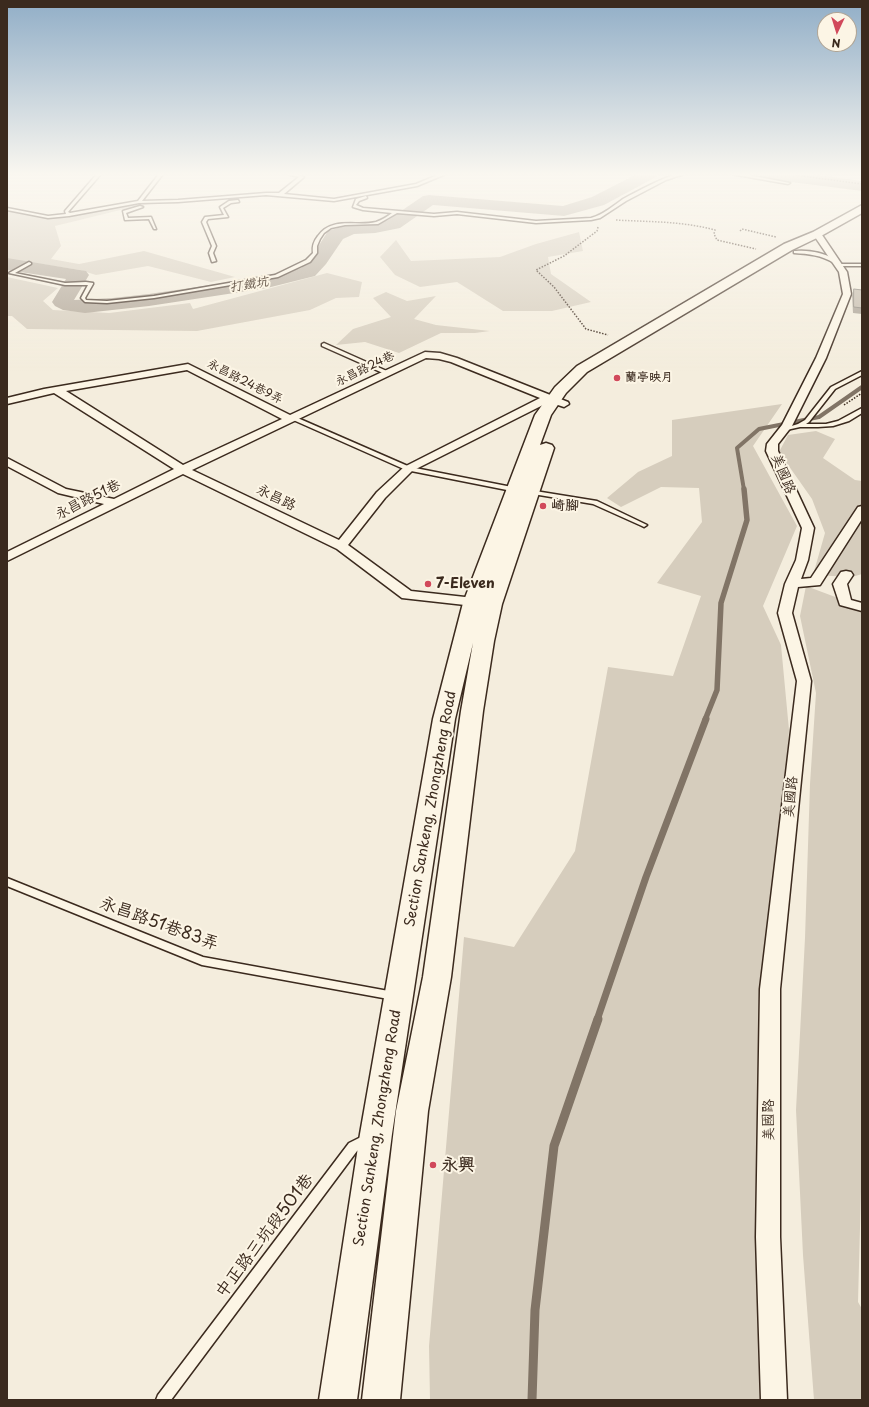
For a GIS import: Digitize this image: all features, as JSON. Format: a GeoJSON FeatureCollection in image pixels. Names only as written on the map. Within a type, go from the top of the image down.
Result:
{"type":"FeatureCollection","features":[{"type":"Feature","properties":{"kind":"main road","name":"Section Sankeng, Zhongzheng Road"},"geometry":{"type":"LineString","coordinates":[[338,1400],[382,1130],[399,997],[444,719],[482,603],[523,491],[538,470],[556,418],[556,400],[560,390],[582,369],[628,341],[808,240]]}},
{"type":"Feature","properties":{"kind":"main road","name":"Section Sankeng, Zhongzheng Road"},"geometry":{"type":"LineString","coordinates":[[556,400],[578,382],[797,246]]}},
{"type":"Feature","properties":{"kind":"main road","name":"Section Sankeng, Zhongzheng Road"},"geometry":{"type":"LineString","coordinates":[[381,1400],[406,1114],[437,977],[472,711],[484,641],[482,603]]}},
{"type":"Feature","properties":{"kind":"street","name":"美國路"},"geometry":{"type":"LineString","coordinates":[[774,1400],[768,1237],[770,990],[804,681],[785,613],[792,584],[802,560],[808,528],[789,491],[772,451],[773,444],[791,425],[821,358],[847,294],[843,272],[838,264],[797,246]]}},
{"type":"Feature","properties":{"kind":"street","name":"永昌路24巷"},"geometry":{"type":"LineString","coordinates":[[183,470],[425,355],[440,356],[556,400]]}},
{"type":"Feature","properties":{"kind":"street","name":"永昌路24巷9弄"},"geometry":{"type":"LineString","coordinates":[[55,390],[188,367],[292,418]]}},
{"type":"Feature","properties":{"kind":"street"},"geometry":{"type":"LineString","coordinates":[[7,401],[55,390]]}},
{"type":"Feature","properties":{"kind":"street","name":"永昌路"},"geometry":{"type":"LineString","coordinates":[[55,390],[65,394],[183,470],[341,546],[407,595],[482,603]]}},
{"type":"Feature","properties":{"kind":"street"},"geometry":{"type":"LineString","coordinates":[[341,546],[381,495],[408,469],[556,400]]}},
{"type":"Feature","properties":{"kind":"street"},"geometry":{"type":"LineString","coordinates":[[7,461],[62,490],[90,498],[116,503]]}},
{"type":"Feature","properties":{"kind":"street","name":"永昌路51巷"},"geometry":{"type":"LineString","coordinates":[[7,557],[183,470]]}},
{"type":"Feature","properties":{"kind":"street"},"geometry":{"type":"LineString","coordinates":[[792,584],[815,582],[862,510]]}},
{"type":"Feature","properties":{"kind":"street"},"geometry":{"type":"LineString","coordinates":[[846,575],[840,584],[846,602],[862,606]]}},
{"type":"Feature","properties":{"kind":"lane"},"geometry":{"type":"LineString","coordinates":[[211,240],[214,246],[211,253],[214,261]]}},
{"type":"Feature","properties":{"kind":"lane"},"geometry":{"type":"LineString","coordinates":[[29,263],[11,273],[44,281],[65,284],[91,284],[83,298],[85,301],[107,302],[154,297],[276,276],[308,260],[315,253],[314,247],[318,240]]}},
{"type":"Feature","properties":{"kind":"lane"},"geometry":{"type":"LineString","coordinates":[[797,246],[806,252],[826,257],[838,264],[862,265]]}},
{"type":"Feature","properties":{"kind":"lane"},"geometry":{"type":"LineString","coordinates":[[324,345],[386,373]]}},
{"type":"Feature","properties":{"kind":"lane"},"geometry":{"type":"LineString","coordinates":[[791,425],[807,421],[833,388],[862,373]]}},
{"type":"Feature","properties":{"kind":"lane"},"geometry":{"type":"LineString","coordinates":[[791,425],[820,427],[834,425],[846,420],[862,410]]}},
{"type":"Feature","properties":{"kind":"lane"},"geometry":{"type":"LineString","coordinates":[[292,418],[408,469],[523,491],[596,502],[644,525]]}},
{"type":"Feature","properties":{"kind":"lane","name":"永昌路51巷83弄"},"geometry":{"type":"LineString","coordinates":[[7,882],[202,961],[399,997]]}},
{"type":"Feature","properties":{"kind":"lane","name":"中正路三坑段501巷"},"geometry":{"type":"LineString","coordinates":[[163,1400],[353,1147],[382,1130]]}},
{"type":"Feature","properties":{"kind":"path"},"geometry":{"type":"LineString","coordinates":[[585,240],[564,256],[536,270],[554,288],[586,329],[628,341]]}},
{"type":"Feature","properties":{"kind":"path"},"geometry":{"type":"LineString","coordinates":[[717,240],[797,246]]}},
{"type":"Feature","properties":{"kind":"path"},"geometry":{"type":"LineString","coordinates":[[775,240],[797,246]]}},
{"type":"Feature","properties":{"kind":"shaded area"},"geometry":{"type":"Polygon","coordinates":[[[7,240],[59,240],[61,246],[51,259],[79,264],[144,251],[235,277],[211,282],[148,266],[96,275],[80,270],[7,259],[7,240]]]}},
{"type":"Feature","properties":{"kind":"shaded area"},"geometry":{"type":"Polygon","coordinates":[[[396,240],[411,261],[500,257],[552,240],[581,240],[583,251],[548,257],[551,274],[591,302],[552,311],[503,311],[457,282],[420,287],[395,275],[380,257],[396,240]]]}},
{"type":"Feature","properties":{"kind":"shaded area"},"geometry":{"type":"Polygon","coordinates":[[[327,273],[362,282],[359,297],[336,298],[310,310],[197,331],[27,329],[12,316],[7,316],[7,277],[58,288],[43,301],[53,310],[109,313],[190,303],[193,309],[327,273]]]}},
{"type":"Feature","properties":{"kind":"shaded area"},"geometry":{"type":"Polygon","coordinates":[[[386,292],[407,301],[436,296],[414,319],[436,325],[490,331],[475,333],[441,333],[399,353],[365,342],[336,345],[353,329],[391,317],[373,298],[386,292]]]}},
{"type":"Feature","properties":{"kind":"shaded area"},"geometry":{"type":"Polygon","coordinates":[[[782,404],[753,446],[797,526],[763,606],[781,645],[789,730],[756,1229],[781,1400],[430,1400],[429,1346],[464,937],[514,947],[575,851],[608,667],[673,676],[701,596],[657,583],[702,522],[699,488],[661,487],[621,507],[607,498],[638,472],[672,456],[672,420],[782,404]]]}},
{"type":"Feature","properties":{"kind":"shaded area"},"geometry":{"type":"Polygon","coordinates":[[[816,431],[835,439],[823,458],[855,480],[862,481],[862,574],[852,577],[813,575],[825,533],[812,499],[779,452],[788,435],[816,431]]]}},
{"type":"Feature","properties":{"kind":"shaded area"},"geometry":{"type":"Polygon","coordinates":[[[806,586],[862,607],[862,1154],[858,1302],[862,1309],[862,1400],[814,1400],[803,1255],[796,1110],[805,938],[810,784],[816,693],[800,616],[806,586]]]}},
{"type":"Feature","properties":{"kind":"building"},"geometry":{"type":"Polygon","coordinates":[[[854,289],[862,290],[862,308],[854,307],[854,289]]]}},
{"type":"Feature","properties":{"kind":"waterway","name":"打鐵坑"},"geometry":{"type":"LineString","coordinates":[[7,264],[79,275],[62,302],[70,306],[113,304],[190,295],[294,277],[308,272],[316,265],[332,240]]}},
{"type":"Feature","properties":{"kind":"waterway"},"geometry":{"type":"LineString","coordinates":[[744,490],[737,448],[759,429],[819,417],[862,387]]}},
{"type":"Feature","properties":{"kind":"waterway"},"geometry":{"type":"LineString","coordinates":[[705,720],[717,690],[721,603],[747,520],[744,489]]}},
{"type":"Feature","properties":{"kind":"waterway"},"geometry":{"type":"LineString","coordinates":[[597,1020],[646,877],[706,719]]}},
{"type":"Feature","properties":{"kind":"waterway"},"geometry":{"type":"LineString","coordinates":[[532,1400],[535,1310],[554,1146],[598,1019]]}},
{"type":"Feature","properties":{"kind":"place","name":"蘭亭映月"},"geometry":{"type":"Point","coordinates":[617,378]}},
{"type":"Feature","properties":{"kind":"place","name":"崎腳"},"geometry":{"type":"Point","coordinates":[543,506]}},
{"type":"Feature","properties":{"kind":"place","name":"7-Eleven"},"geometry":{"type":"Point","coordinates":[428,584]}},
{"type":"Feature","properties":{"kind":"place","name":"永興"},"geometry":{"type":"Point","coordinates":[433,1165]}}]}
